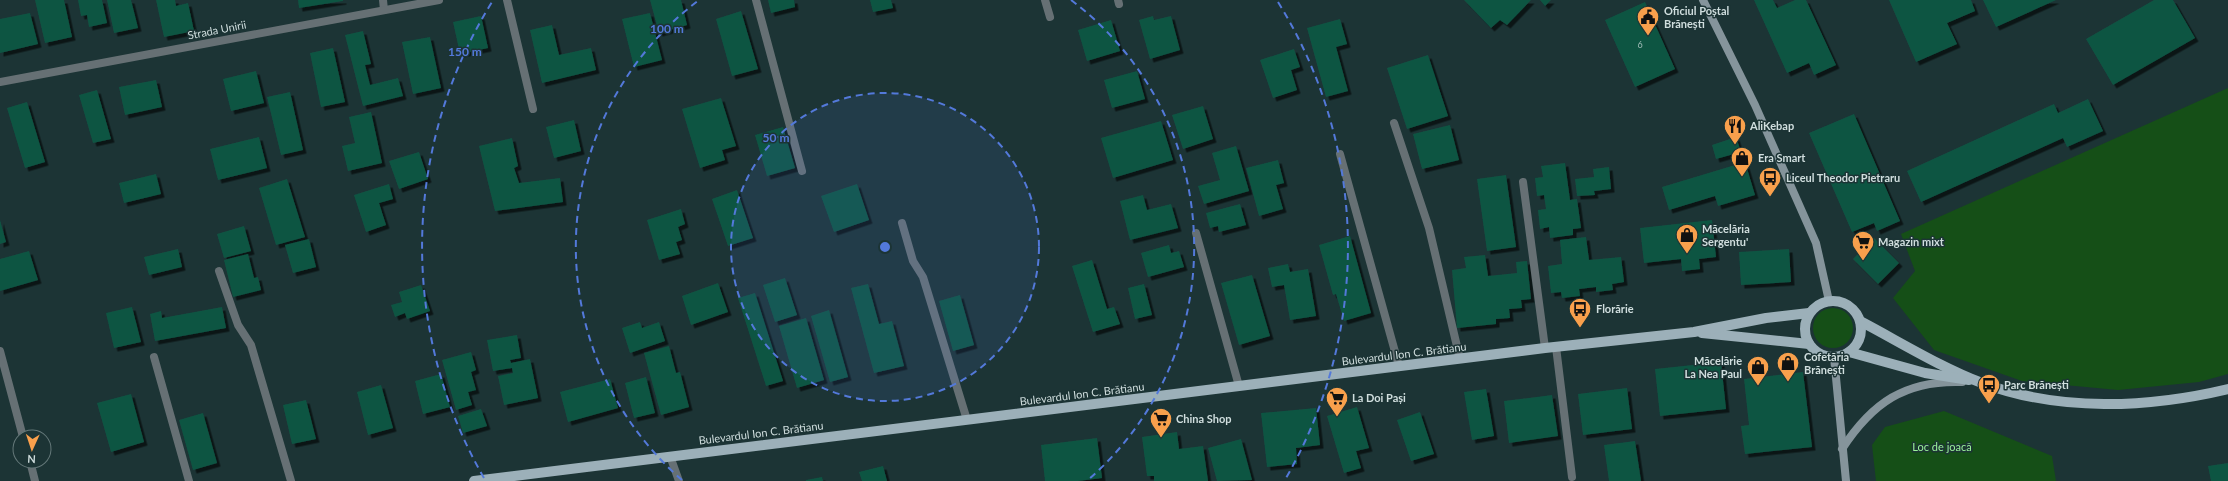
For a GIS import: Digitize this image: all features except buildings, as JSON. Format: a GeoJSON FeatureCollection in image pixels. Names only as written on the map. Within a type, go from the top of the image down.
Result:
{"type":"FeatureCollection","features":[{"type":"Feature","properties":{"kind":"main road"},"geometry":{"type":"LineString","coordinates":[[1703,0],[1755,105],[1816,243],[1823,268],[1829,301]]}},
{"type":"Feature","properties":{"kind":"main road"},"geometry":{"type":"LineString","coordinates":[[1981,382],[1931,359],[1860,321],[1852,308],[1837,301],[1821,303],[1809,313],[1804,328],[1809,344],[1820,354],[1834,357],[1849,352],[1925,373],[1981,382],[2040,397],[2102,404],[2141,403],[2180,399],[2228,389]]}},
{"type":"Feature","properties":{"kind":"main road","name":"Bulevardul Ion C. Brătianu"},"geometry":{"type":"LineString","coordinates":[[474,481],[1545,348],[1694,332],[1766,318],[1809,313]]}},
{"type":"Feature","properties":{"kind":"main road"},"geometry":{"type":"LineString","coordinates":[[1849,352],[1859,338],[1860,321]]}},
{"type":"Feature","properties":{"kind":"main road","name":"Bulevardul Ion C. Brătianu"},"geometry":{"type":"LineString","coordinates":[[1694,332],[1733,338],[1809,344]]}},
{"type":"Feature","properties":{"kind":"main road"},"geometry":{"type":"LineString","coordinates":[[1834,357],[1846,481]]}},
{"type":"Feature","properties":{"kind":"main road"},"geometry":{"type":"LineString","coordinates":[[1842,449],[1856,427],[1874,408],[1890,398],[1911,389],[1934,384],[1981,382]]}},
{"type":"Feature","properties":{"kind":"street"},"geometry":{"type":"LineString","coordinates":[[383,0],[384,10]]}},
{"type":"Feature","properties":{"kind":"street","name":"Strada Unirii"},"geometry":{"type":"LineString","coordinates":[[0,82],[439,0]]}},
{"type":"Feature","properties":{"kind":"street"},"geometry":{"type":"LineString","coordinates":[[507,0],[533,109]]}},
{"type":"Feature","properties":{"kind":"street"},"geometry":{"type":"LineString","coordinates":[[756,0],[802,171]]}},
{"type":"Feature","properties":{"kind":"street"},"geometry":{"type":"LineString","coordinates":[[1045,0],[1050,17]]}},
{"type":"Feature","properties":{"kind":"street"},"geometry":{"type":"LineString","coordinates":[[1394,123],[1429,228],[1460,359]]}},
{"type":"Feature","properties":{"kind":"street"},"geometry":{"type":"LineString","coordinates":[[1340,154],[1399,366]]}},
{"type":"Feature","properties":{"kind":"street"},"geometry":{"type":"LineString","coordinates":[[1523,182],[1545,348]]}},
{"type":"Feature","properties":{"kind":"street"},"geometry":{"type":"LineString","coordinates":[[902,223],[913,261],[923,277],[967,420]]}},
{"type":"Feature","properties":{"kind":"street"},"geometry":{"type":"LineString","coordinates":[[1196,232],[1239,386]]}},
{"type":"Feature","properties":{"kind":"street"},"geometry":{"type":"LineString","coordinates":[[219,271],[238,326],[251,345],[290,481]]}},
{"type":"Feature","properties":{"kind":"street"},"geometry":{"type":"LineString","coordinates":[[1556,347],[1572,477]]}},
{"type":"Feature","properties":{"kind":"street"},"geometry":{"type":"LineString","coordinates":[[0,351],[21,429]]}},
{"type":"Feature","properties":{"kind":"street"},"geometry":{"type":"LineString","coordinates":[[154,357],[189,481]]}},
{"type":"Feature","properties":{"kind":"street"},"geometry":{"type":"LineString","coordinates":[[670,456],[678,481]]}},
{"type":"Feature","properties":{"kind":"street"},"geometry":{"type":"LineString","coordinates":[[32,469],[35,481]]}},
{"type":"Feature","properties":{"kind":"green space"},"geometry":{"type":"Polygon","coordinates":[[[2228,88],[2228,374],[2199,382],[2118,390],[2022,381],[1934,350],[1893,298],[1915,271],[1901,234],[2228,88]]]}},
{"type":"Feature","properties":{"kind":"green space"},"geometry":{"type":"Polygon","coordinates":[[[1829,308],[1837,308],[1844,311],[1850,317],[1853,328],[1850,339],[1844,345],[1837,348],[1829,348],[1822,345],[1816,339],[1813,332],[1813,324],[1816,317],[1822,311],[1829,308]]]}},
{"type":"Feature","properties":{"kind":"green space","name":"Loc de joacă"},"geometry":{"type":"Polygon","coordinates":[[[1944,411],[2052,456],[2056,481],[1876,481],[1872,445],[1885,427],[1944,411]]]}},
{"type":"Feature","properties":{"kind":"place","name":"Oficiul Poștal Brănești"},"geometry":{"type":"Point","coordinates":[1648,36]}},
{"type":"Feature","properties":{"kind":"place","name":"AliKebap"},"geometry":{"type":"Point","coordinates":[1735,146]}},
{"type":"Feature","properties":{"kind":"place","name":"Era Smart"},"geometry":{"type":"Point","coordinates":[1742,178]}},
{"type":"Feature","properties":{"kind":"place","name":"Liceul Theodor Pietraru"},"geometry":{"type":"Point","coordinates":[1770,198]}},
{"type":"Feature","properties":{"kind":"place","name":"Măcelăria Sergentu'"},"geometry":{"type":"Point","coordinates":[1687,254]}},
{"type":"Feature","properties":{"kind":"place","name":"Magazin mixt"},"geometry":{"type":"Point","coordinates":[1863,262]}},
{"type":"Feature","properties":{"kind":"place","name":"Florărie"},"geometry":{"type":"Point","coordinates":[1580,328]}},
{"type":"Feature","properties":{"kind":"place","name":"Cofetăria Brănești"},"geometry":{"type":"Point","coordinates":[1788,382]}},
{"type":"Feature","properties":{"kind":"place","name":"Măcelărie La Nea Paul"},"geometry":{"type":"Point","coordinates":[1758,386]}},
{"type":"Feature","properties":{"kind":"place","name":"Parc Brănești"},"geometry":{"type":"Point","coordinates":[1989,404]}},
{"type":"Feature","properties":{"kind":"place","name":"La Doi Pași"},"geometry":{"type":"Point","coordinates":[1337,418]}},
{"type":"Feature","properties":{"kind":"place","name":"China Shop"},"geometry":{"type":"Point","coordinates":[1161,438]}}]}
